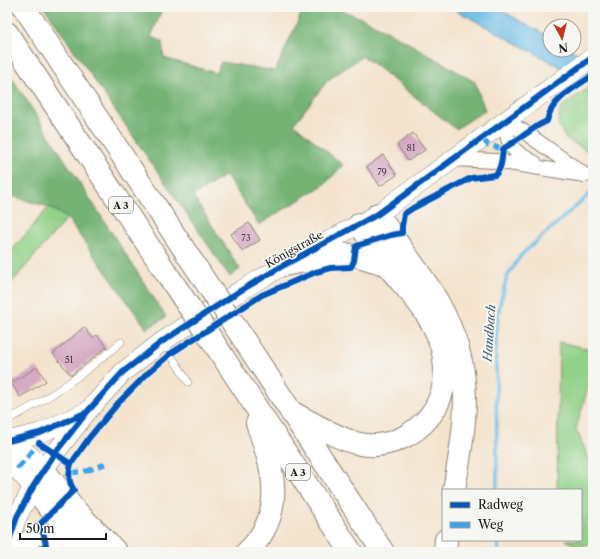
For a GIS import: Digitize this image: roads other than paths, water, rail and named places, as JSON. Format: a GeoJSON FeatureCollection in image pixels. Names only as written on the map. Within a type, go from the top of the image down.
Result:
{"type":"FeatureCollection","features":[{"type":"Feature","properties":{"kind":"highway","name":"A 3"},"geometry":{"type":"LineString","coordinates":[[24,7],[383,552]]}},
{"type":"Feature","properties":{"kind":"highway","name":"A 3"},"geometry":{"type":"LineString","coordinates":[[7,33],[206,331],[351,552]]}},
{"type":"Feature","properties":{"kind":"highway"},"geometry":{"type":"LineString","coordinates":[[291,412],[346,440],[360,444],[375,445],[395,441],[412,433],[432,414],[439,400],[445,381],[445,362],[434,328],[424,310],[407,287],[370,242],[369,219]]}},
{"type":"Feature","properties":{"kind":"highway"},"geometry":{"type":"LineString","coordinates":[[369,219],[393,238],[430,289],[444,314],[458,348],[465,384],[465,417],[454,489]]}},
{"type":"Feature","properties":{"kind":"highway"},"geometry":{"type":"LineString","coordinates":[[284,264],[338,254],[355,255],[388,265]]}},
{"type":"Feature","properties":{"kind":"highway"},"geometry":{"type":"LineString","coordinates":[[246,392],[268,455],[274,490],[272,508],[266,526],[257,542],[247,552]]}},
{"type":"Feature","properties":{"kind":"highway"},"geometry":{"type":"LineString","coordinates":[[39,479],[52,511],[88,547]]}},
{"type":"Feature","properties":{"kind":"highway"},"geometry":{"type":"LineString","coordinates":[[39,479],[73,508],[116,552]]}},
{"type":"Feature","properties":{"kind":"highway"},"geometry":{"type":"LineString","coordinates":[[14,552],[20,550],[32,540],[44,536],[66,536],[88,547]]}},
{"type":"Feature","properties":{"kind":"highway"},"geometry":{"type":"LineString","coordinates":[[445,552],[446,541]]}},
{"type":"Feature","properties":{"kind":"main road","name":"Königstraße"},"geometry":{"type":"LineString","coordinates":[[7,546],[17,517],[55,453],[87,412],[123,372],[163,341],[240,291],[284,264],[369,219],[593,57]]}},
{"type":"Feature","properties":{"kind":"main road"},"geometry":{"type":"LineString","coordinates":[[7,441],[40,433],[87,412]]}},
{"type":"Feature","properties":{"kind":"main road"},"geometry":{"type":"LineString","coordinates":[[7,441],[19,446],[29,454],[39,479]]}},
{"type":"Feature","properties":{"kind":"main road"},"geometry":{"type":"LineString","coordinates":[[7,462],[17,469],[39,479]]}},
{"type":"Feature","properties":{"kind":"street"},"geometry":{"type":"LineString","coordinates":[[505,121],[508,139],[514,150],[518,154],[545,168]]}},
{"type":"Feature","properties":{"kind":"street"},"geometry":{"type":"LineString","coordinates":[[505,121],[526,133],[589,177]]}},
{"type":"Feature","properties":{"kind":"street"},"geometry":{"type":"LineString","coordinates":[[453,159],[490,160],[545,168],[589,177]]}},
{"type":"Feature","properties":{"kind":"lane"},"geometry":{"type":"LineString","coordinates":[[163,341],[188,382]]}},
{"type":"Feature","properties":{"kind":"lane"},"geometry":{"type":"LineString","coordinates":[[7,420],[59,390],[99,361],[121,342]]}},
{"type":"Feature","properties":{"kind":"water"},"geometry":{"type":"Polygon","coordinates":[[[450,7],[495,7],[542,33],[542,57],[450,7]]]}},
{"type":"Feature","properties":{"kind":"water"},"geometry":{"type":"Polygon","coordinates":[[[582,56],[593,62],[593,85],[544,58],[582,58],[582,56]]]}},
{"type":"Feature","properties":{"kind":"waterway","name":"Handbach"},"geometry":{"type":"LineString","coordinates":[[497,489],[496,337],[499,308],[507,277],[521,255],[593,191]]}},
{"type":"Feature","properties":{"kind":"waterway","name":"Handbach"},"geometry":{"type":"LineString","coordinates":[[498,541],[498,552]]}}]}
